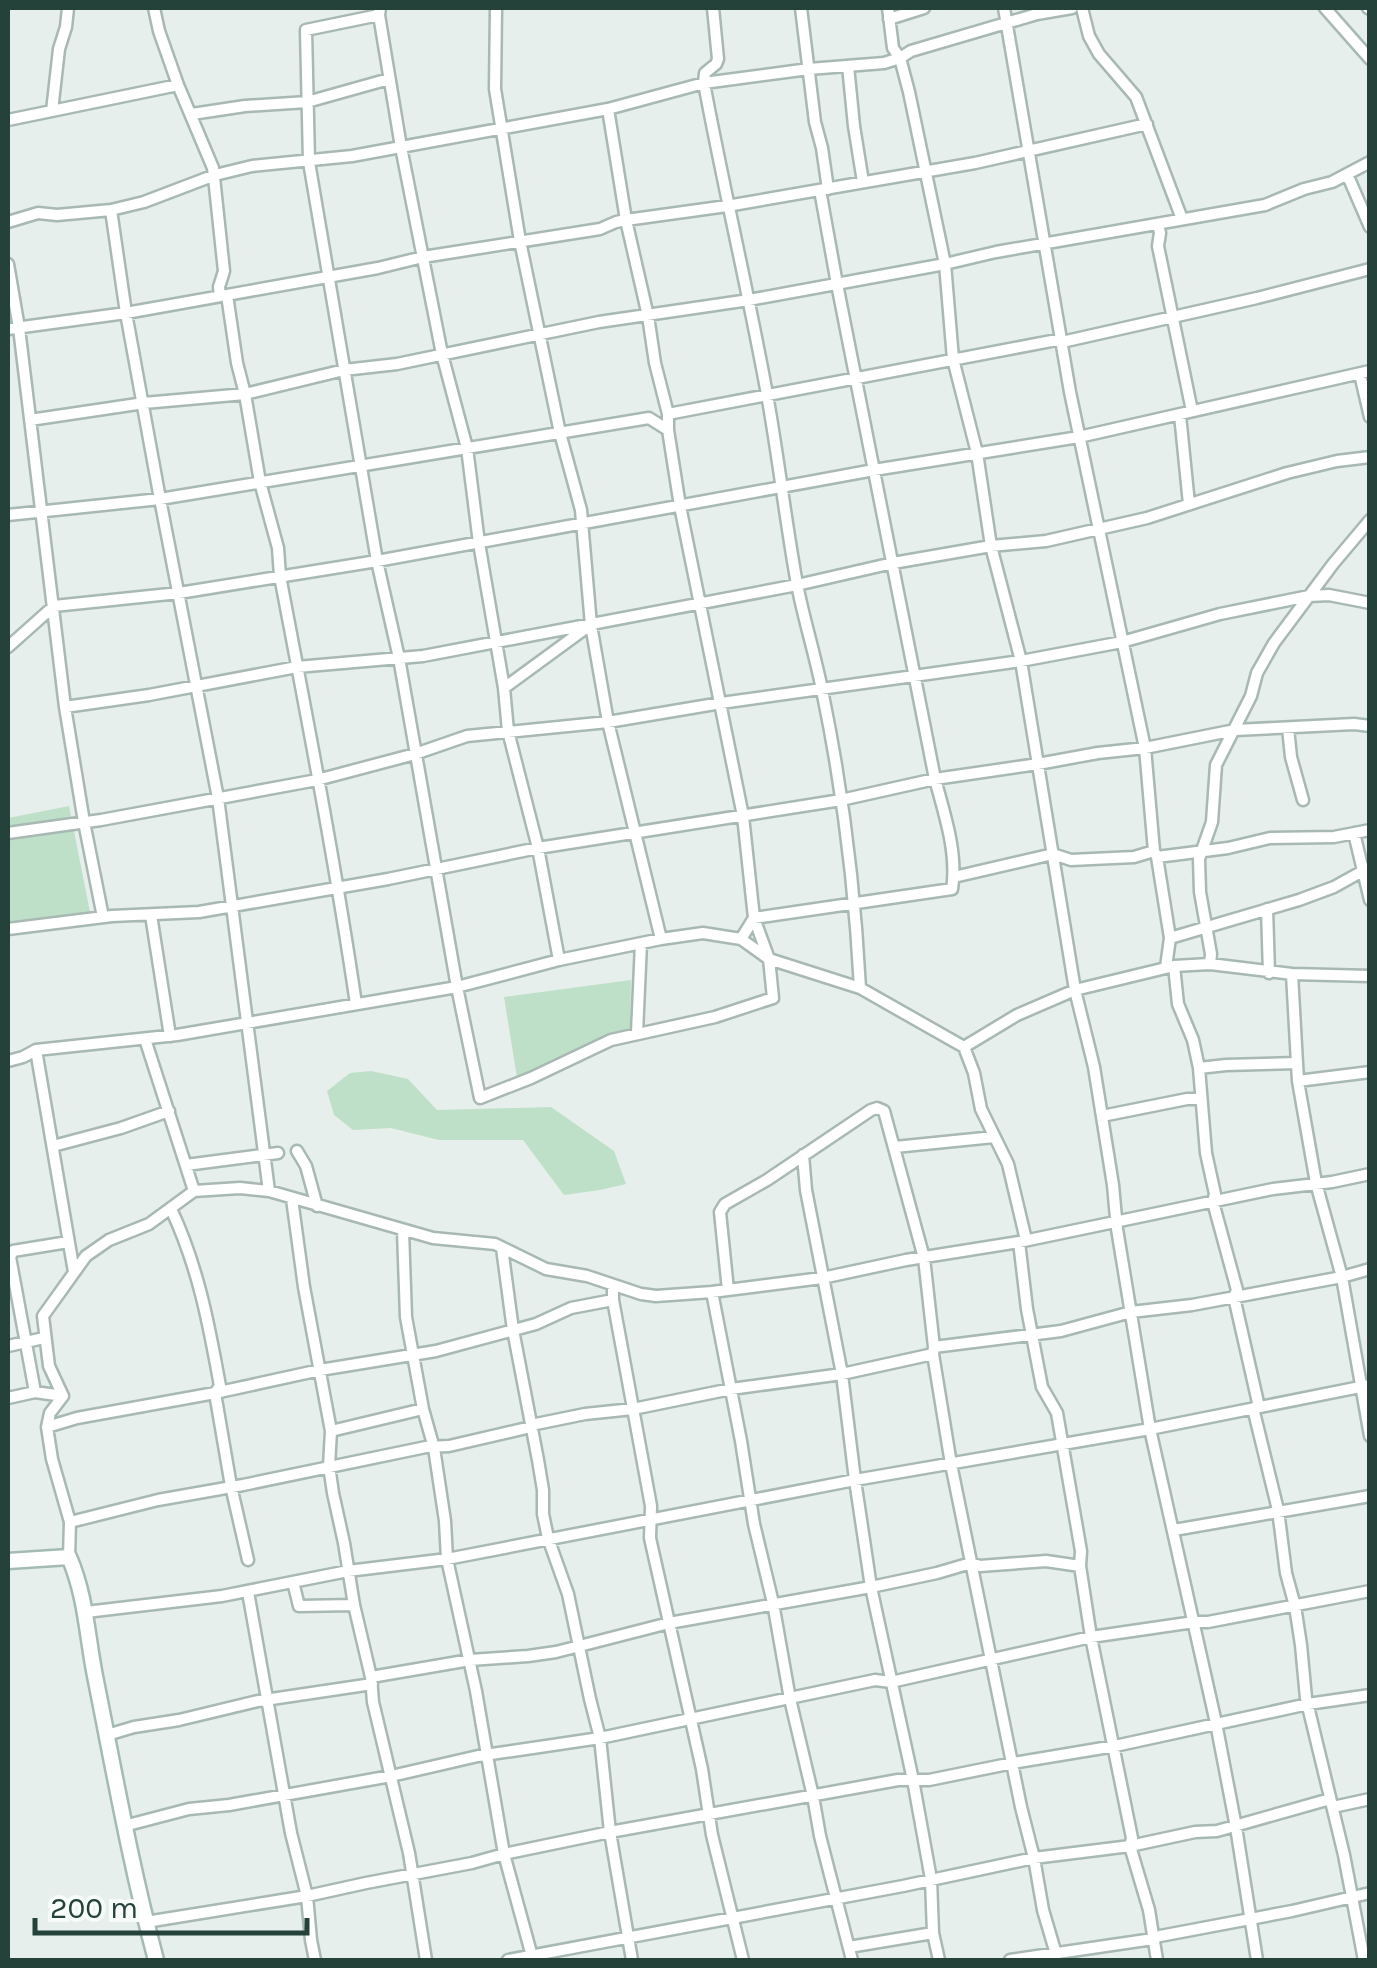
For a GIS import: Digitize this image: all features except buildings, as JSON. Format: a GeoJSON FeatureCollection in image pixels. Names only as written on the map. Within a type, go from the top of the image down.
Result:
{"type":"FeatureCollection","features":[{"type":"Feature","properties":{"kind":"street"},"geometry":{"type":"LineString","coordinates":[[52,111],[68,8]]}},
{"type":"Feature","properties":{"kind":"street"},"geometry":{"type":"LineString","coordinates":[[154,8],[178,85],[209,155],[214,176],[224,271],[219,287],[245,394],[260,482],[278,548],[280,576],[339,886],[356,1004]]}},
{"type":"Feature","properties":{"kind":"street"},"geometry":{"type":"LineString","coordinates":[[496,8],[495,89],[520,241],[560,433],[581,510],[591,624],[608,722],[661,939]]}},
{"type":"Feature","properties":{"kind":"street"},"geometry":{"type":"LineString","coordinates":[[713,8],[718,59],[705,73],[704,83],[767,394],[797,585],[822,690],[841,800],[856,902],[860,988]]}},
{"type":"Feature","properties":{"kind":"street"},"geometry":{"type":"LineString","coordinates":[[741,939],[754,918],[952,888],[954,877],[950,839],[837,284],[801,8]]}},
{"type":"Feature","properties":{"kind":"street"},"geometry":{"type":"LineString","coordinates":[[924,8],[888,13],[893,48],[900,58],[945,264],[953,359],[977,452],[991,546],[1021,661],[1075,990],[1094,1067],[1150,1429],[1216,1723],[1257,1960]]}},
{"type":"Feature","properties":{"kind":"street"},"geometry":{"type":"LineString","coordinates":[[1004,8],[1079,436],[1145,748],[1170,938],[1170,967],[1199,1068],[1214,1202],[1236,1290],[1234,1297],[1278,1510],[1286,1573],[1302,1645],[1306,1698],[1353,1896],[1364,1960]]}},
{"type":"Feature","properties":{"kind":"street"},"geometry":{"type":"LineString","coordinates":[[8,222],[38,214],[110,210],[252,166],[309,162],[608,109],[704,83],[884,64],[911,51],[1037,14],[1072,8]]}},
{"type":"Feature","properties":{"kind":"street"},"geometry":{"type":"LineString","coordinates":[[1082,8],[1089,36],[1099,54],[1132,90],[1182,220]]}},
{"type":"Feature","properties":{"kind":"street"},"geometry":{"type":"LineString","coordinates":[[1328,9],[1370,59]]}},
{"type":"Feature","properties":{"kind":"street"},"geometry":{"type":"LineString","coordinates":[[559,960],[538,848],[508,731],[467,448],[442,354],[401,147],[380,11],[306,30],[309,162],[376,561],[399,658],[480,1098],[590,1048],[772,998],[768,959],[754,918],[743,816],[680,506],[668,414],[626,220],[608,109]]}},
{"type":"Feature","properties":{"kind":"street"},"geometry":{"type":"LineString","coordinates":[[848,66],[863,182]]}},
{"type":"Feature","properties":{"kind":"street"},"geometry":{"type":"LineString","coordinates":[[192,114],[307,102],[389,79]]}},
{"type":"Feature","properties":{"kind":"street"},"geometry":{"type":"LineString","coordinates":[[8,120],[178,85]]}},
{"type":"Feature","properties":{"kind":"street"},"geometry":{"type":"LineString","coordinates":[[13,328],[126,312],[600,229],[626,220],[863,182],[1028,152],[1147,124]]}},
{"type":"Feature","properties":{"kind":"street"},"geometry":{"type":"LineString","coordinates":[[30,420],[144,403],[245,394],[344,370],[381,367],[599,322],[749,300],[1274,203],[1332,182],[1370,162]]}},
{"type":"Feature","properties":{"kind":"street"},"geometry":{"type":"LineString","coordinates":[[1347,174],[1370,227]]}},
{"type":"Feature","properties":{"kind":"street"},"geometry":{"type":"LineString","coordinates":[[110,210],[160,499],[218,798],[269,1191]]}},
{"type":"Feature","properties":{"kind":"street"},"geometry":{"type":"LineString","coordinates":[[1158,224],[1158,246],[1173,317],[1186,413],[1190,504]]}},
{"type":"Feature","properties":{"kind":"street"},"geometry":{"type":"LineString","coordinates":[[8,264],[13,328],[30,420],[65,707],[103,917]]}},
{"type":"Feature","properties":{"kind":"street"},"geometry":{"type":"LineString","coordinates":[[668,414],[1062,341],[1370,268]]}},
{"type":"Feature","properties":{"kind":"street"},"geometry":{"type":"LineString","coordinates":[[8,647],[54,606],[180,593],[376,561],[1079,436],[1365,372],[1370,417]]}},
{"type":"Feature","properties":{"kind":"street"},"geometry":{"type":"LineString","coordinates":[[8,515],[160,499],[649,418],[668,430]]}},
{"type":"Feature","properties":{"kind":"street"},"geometry":{"type":"LineString","coordinates":[[65,707],[297,667],[423,656],[893,563],[1046,541],[1147,518],[1286,473],[1370,457]]}},
{"type":"Feature","properties":{"kind":"street"},"geometry":{"type":"LineString","coordinates":[[1210,964],[1199,859],[1212,822],[1216,765],[1252,696],[1257,673],[1293,616],[1370,520]]}},
{"type":"Feature","properties":{"kind":"street"},"geometry":{"type":"LineString","coordinates":[[8,833],[317,780],[467,736],[608,722],[721,702],[1021,661],[1122,642],[1220,614],[1309,596],[1329,595],[1370,603]]}},
{"type":"Feature","properties":{"kind":"street"},"geometry":{"type":"LineString","coordinates":[[504,688],[591,624]]}},
{"type":"Feature","properties":{"kind":"street"},"geometry":{"type":"LineString","coordinates":[[8,929],[103,917],[186,914],[538,848],[841,800],[936,778],[1145,748],[1235,730],[1370,726]]}},
{"type":"Feature","properties":{"kind":"street"},"geometry":{"type":"LineString","coordinates":[[1288,728],[1303,800]]}},
{"type":"Feature","properties":{"kind":"street"},"geometry":{"type":"LineString","coordinates":[[954,877],[1053,854],[1071,860],[1134,857],[1228,848],[1270,838],[1334,837],[1370,830]]}},
{"type":"Feature","properties":{"kind":"street"},"geometry":{"type":"LineString","coordinates":[[1354,833],[1366,870],[1370,900]]}},
{"type":"Feature","properties":{"kind":"street"},"geometry":{"type":"LineString","coordinates":[[1170,938],[1334,887],[1366,870]]}},
{"type":"Feature","properties":{"kind":"street"},"geometry":{"type":"LineString","coordinates":[[1267,908],[1269,972]]}},
{"type":"Feature","properties":{"kind":"street"},"geometry":{"type":"LineString","coordinates":[[151,916],[170,1036]]}},
{"type":"Feature","properties":{"kind":"street"},"geometry":{"type":"LineString","coordinates":[[8,1061],[36,1050],[170,1036],[458,987],[559,960],[703,933],[741,939],[768,959],[860,988],[964,1047],[981,1108],[1008,1164],[1022,1241],[1032,1334],[1042,1387],[1057,1413],[1091,1637],[1115,1746],[1132,1838],[1130,1846],[1145,1896],[1157,1960]]}},
{"type":"Feature","properties":{"kind":"street"},"geometry":{"type":"LineString","coordinates":[[636,1033],[641,943]]}},
{"type":"Feature","properties":{"kind":"street"},"geometry":{"type":"LineString","coordinates":[[964,1047],[1017,1015],[1075,990],[1170,967],[1210,964],[1292,974],[1370,976]]}},
{"type":"Feature","properties":{"kind":"street"},"geometry":{"type":"LineString","coordinates":[[1292,974],[1298,1081],[1316,1183],[1366,1386],[1370,1436]]}},
{"type":"Feature","properties":{"kind":"street"},"geometry":{"type":"LineString","coordinates":[[146,1039],[194,1191]]}},
{"type":"Feature","properties":{"kind":"street"},"geometry":{"type":"LineString","coordinates":[[36,1050],[74,1272]]}},
{"type":"Feature","properties":{"kind":"street"},"geometry":{"type":"LineString","coordinates":[[1199,1068],[1297,1063]]}},
{"type":"Feature","properties":{"kind":"street"},"geometry":{"type":"LineString","coordinates":[[1298,1081],[1370,1072]]}},
{"type":"Feature","properties":{"kind":"street"},"geometry":{"type":"LineString","coordinates":[[1102,1116],[1201,1099]]}},
{"type":"Feature","properties":{"kind":"street"},"geometry":{"type":"LineString","coordinates":[[728,1290],[720,1210],[725,1204],[871,1110],[884,1110],[924,1258],[952,1464],[1020,1807],[1056,1957]]}},
{"type":"Feature","properties":{"kind":"street"},"geometry":{"type":"LineString","coordinates":[[53,1146],[169,1111]]}},
{"type":"Feature","properties":{"kind":"street"},"geometry":{"type":"LineString","coordinates":[[895,1147],[994,1137]]}},
{"type":"Feature","properties":{"kind":"street"},"geometry":{"type":"LineString","coordinates":[[297,1151],[306,1166],[316,1206]]}},
{"type":"Feature","properties":{"kind":"street"},"geometry":{"type":"LineString","coordinates":[[186,1165],[278,1153]]}},
{"type":"Feature","properties":{"kind":"street"},"geometry":{"type":"LineString","coordinates":[[802,1155],[842,1374],[871,1587],[931,1880],[933,1933],[939,1960]]}},
{"type":"Feature","properties":{"kind":"street"},"geometry":{"type":"LineString","coordinates":[[63,1396],[49,1366],[42,1322],[45,1311],[86,1256],[109,1240],[149,1224],[194,1191],[269,1191],[403,1231],[495,1244],[546,1268],[656,1296],[822,1278],[1273,1189],[1370,1174]]}},
{"type":"Feature","properties":{"kind":"street"},"geometry":{"type":"LineString","coordinates":[[292,1199],[331,1430],[329,1466],[426,1960]]}},
{"type":"Feature","properties":{"kind":"street"},"geometry":{"type":"LineString","coordinates":[[171,1209],[198,1281],[220,1386],[215,1393],[231,1486],[248,1560]]}},
{"type":"Feature","properties":{"kind":"street"},"geometry":{"type":"LineString","coordinates":[[403,1231],[406,1317],[434,1448],[447,1559],[470,1660],[504,1854],[532,1958]]}},
{"type":"Feature","properties":{"kind":"street"},"geometry":{"type":"LineString","coordinates":[[36,1392],[10,1257],[11,1253],[68,1242]]}},
{"type":"Feature","properties":{"kind":"street"},"geometry":{"type":"LineString","coordinates":[[502,1248],[543,1490],[543,1514],[568,1594],[600,1738],[610,1832],[632,1960]]}},
{"type":"Feature","properties":{"kind":"street"},"geometry":{"type":"LineString","coordinates":[[70,1522],[158,1500],[426,1446],[434,1448],[585,1414],[842,1374],[934,1351],[1061,1331],[1131,1312],[1234,1297],[1370,1269]]}},
{"type":"Feature","properties":{"kind":"street"},"geometry":{"type":"LineString","coordinates":[[612,1285],[651,1506],[650,1538],[743,1960]]}},
{"type":"Feature","properties":{"kind":"street"},"geometry":{"type":"LineString","coordinates":[[712,1292],[790,1699],[852,1960]]}},
{"type":"Feature","properties":{"kind":"street"},"geometry":{"type":"LineString","coordinates":[[47,1427],[496,1336],[571,1308],[613,1300]]}},
{"type":"Feature","properties":{"kind":"street"},"geometry":{"type":"LineString","coordinates":[[8,1346],[44,1338]]}},
{"type":"Feature","properties":{"kind":"street"},"geometry":{"type":"LineString","coordinates":[[86,1612],[248,1592],[348,1570],[447,1559],[1366,1386]]}},
{"type":"Feature","properties":{"kind":"street"},"geometry":{"type":"LineString","coordinates":[[8,1398],[36,1392],[63,1396]]}},
{"type":"Feature","properties":{"kind":"street"},"geometry":{"type":"LineString","coordinates":[[63,1396],[50,1413],[47,1427],[52,1458],[70,1522],[69,1557],[86,1612],[124,1826],[156,1960]]}},
{"type":"Feature","properties":{"kind":"street"},"geometry":{"type":"LineString","coordinates":[[331,1430],[423,1409]]}},
{"type":"Feature","properties":{"kind":"street"},"geometry":{"type":"LineString","coordinates":[[1174,1530],[1370,1496]]}},
{"type":"Feature","properties":{"kind":"street"},"geometry":{"type":"LineString","coordinates":[[8,1560],[69,1557]]}},
{"type":"Feature","properties":{"kind":"street"},"geometry":{"type":"LineString","coordinates":[[107,1735],[470,1660],[556,1652],[669,1623],[937,1574],[971,1563],[980,1566],[1046,1561],[1080,1566]]}},
{"type":"Feature","properties":{"kind":"street"},"geometry":{"type":"LineString","coordinates":[[294,1582],[300,1606],[354,1605]]}},
{"type":"Feature","properties":{"kind":"street"},"geometry":{"type":"LineString","coordinates":[[124,1826],[189,1809],[600,1738],[875,1680],[891,1682],[1091,1637],[1208,1622],[1370,1591]]}},
{"type":"Feature","properties":{"kind":"street"},"geometry":{"type":"LineString","coordinates":[[248,1592],[292,1833],[308,1896],[316,1960]]}},
{"type":"Feature","properties":{"kind":"street"},"geometry":{"type":"LineString","coordinates":[[146,1922],[308,1896],[610,1832],[898,1780],[929,1780],[1370,1695]]}},
{"type":"Feature","properties":{"kind":"street"},"geometry":{"type":"LineString","coordinates":[[508,1960],[1034,1858],[1130,1846],[1236,1827],[1332,1803],[1370,1799]]}},
{"type":"Feature","properties":{"kind":"street"},"geometry":{"type":"LineString","coordinates":[[1010,1960],[1056,1957],[1153,1940],[1370,1893]]}},
{"type":"Feature","properties":{"kind":"street"},"geometry":{"type":"LineString","coordinates":[[849,1947],[933,1933]]}},
{"type":"Feature","properties":{"kind":"green space"},"geometry":{"type":"Polygon","coordinates":[[[69,806],[90,912],[8,927],[8,818],[69,806]]]}},
{"type":"Feature","properties":{"kind":"green space"},"geometry":{"type":"Polygon","coordinates":[[[631,980],[630,1030],[519,1090],[504,997],[631,980]]]}},
{"type":"Feature","properties":{"kind":"green space"},"geometry":{"type":"Polygon","coordinates":[[[371,1071],[408,1079],[437,1110],[551,1107],[614,1151],[626,1184],[564,1195],[523,1140],[439,1140],[391,1128],[353,1130],[334,1115],[327,1091],[350,1073],[371,1071]]]}}]}
